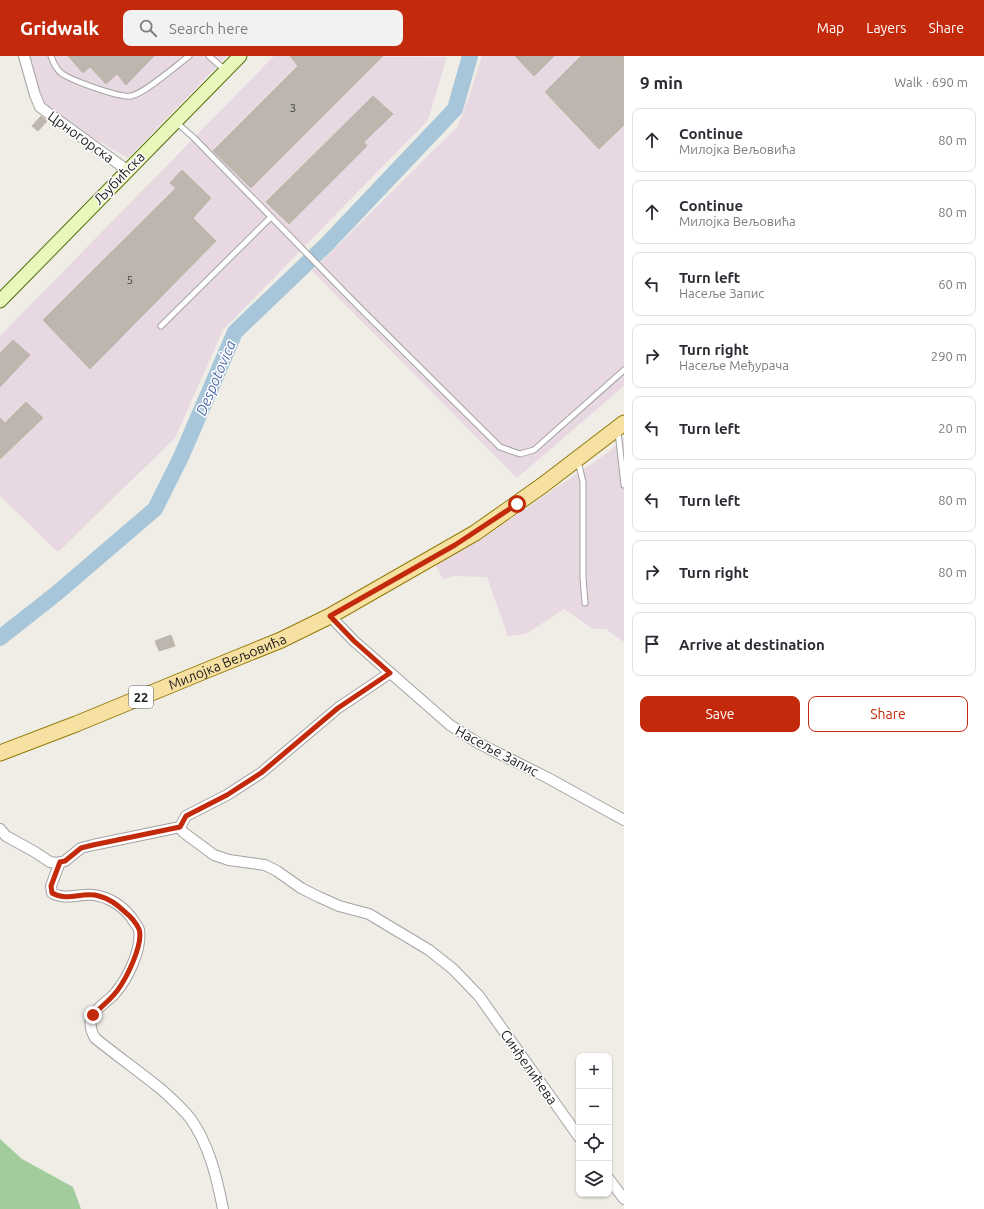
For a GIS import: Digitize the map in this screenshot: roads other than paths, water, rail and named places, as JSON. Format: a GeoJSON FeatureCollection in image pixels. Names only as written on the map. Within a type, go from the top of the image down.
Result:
{"type":"FeatureCollection","features":[{"type":"Feature","properties":{"kind":"main road","name":"Милојка Вељовића"},"geometry":{"type":"LineString","coordinates":[[0,753],[76,724],[212,668],[295,633],[330,616],[480,530],[621,426]]}},
{"type":"Feature","properties":{"kind":"street","name":"Црногорска"},"geometry":{"type":"LineString","coordinates":[[24,56],[40,107],[127,170]]}},
{"type":"Feature","properties":{"kind":"street","name":"Љубићска"},"geometry":{"type":"LineString","coordinates":[[0,301],[240,56]]}},
{"type":"Feature","properties":{"kind":"street","name":"Насеље Запис"},"geometry":{"type":"LineString","coordinates":[[330,616],[354,641],[450,725],[478,743],[548,778],[624,820]]}},
{"type":"Feature","properties":{"kind":"street"},"geometry":{"type":"LineString","coordinates":[[0,829],[6,836],[50,862],[57,863],[65,861],[81,848],[180,827],[186,816],[227,795],[261,773],[338,708],[390,673]]}},
{"type":"Feature","properties":{"kind":"street","name":"Синђелићева"},"geometry":{"type":"LineString","coordinates":[[180,827],[183,832],[214,855],[229,860],[265,865],[277,871],[300,888],[319,897],[339,906],[369,914],[429,950],[453,969],[479,996],[576,1133]]}},
{"type":"Feature","properties":{"kind":"street"},"geometry":{"type":"LineString","coordinates":[[60,862],[51,886],[52,893],[65,898],[86,894],[99,895],[115,902],[130,916],[139,929],[138,946],[135,958],[116,992],[93,1015],[90,1022],[91,1031],[95,1038],[140,1071],[174,1101],[190,1118],[208,1154],[219,1188],[223,1209]]}},
{"type":"Feature","properties":{"kind":"street"},"geometry":{"type":"LineString","coordinates":[[612,1182],[624,1199]]}},
{"type":"Feature","properties":{"kind":"lane"},"geometry":{"type":"LineString","coordinates":[[51,56],[55,66],[69,78],[122,96],[132,96],[142,91],[189,56]]}},
{"type":"Feature","properties":{"kind":"lane"},"geometry":{"type":"LineString","coordinates":[[209,56],[226,70]]}},
{"type":"Feature","properties":{"kind":"lane"},"geometry":{"type":"LineString","coordinates":[[175,121],[194,138],[354,303],[500,447],[520,454],[534,450],[624,370]]}},
{"type":"Feature","properties":{"kind":"lane"},"geometry":{"type":"LineString","coordinates":[[161,326],[271,217]]}},
{"type":"Feature","properties":{"kind":"lane"},"geometry":{"type":"LineString","coordinates":[[621,426],[624,485]]}},
{"type":"Feature","properties":{"kind":"lane"},"geometry":{"type":"LineString","coordinates":[[578,458],[583,482],[583,578],[585,603]]}},
{"type":"Feature","properties":{"kind":"waterway","name":"Despotovica"},"geometry":{"type":"LineString","coordinates":[[0,638],[57,593],[155,509],[181,457],[235,332],[327,244],[455,109],[470,56]]}}]}
